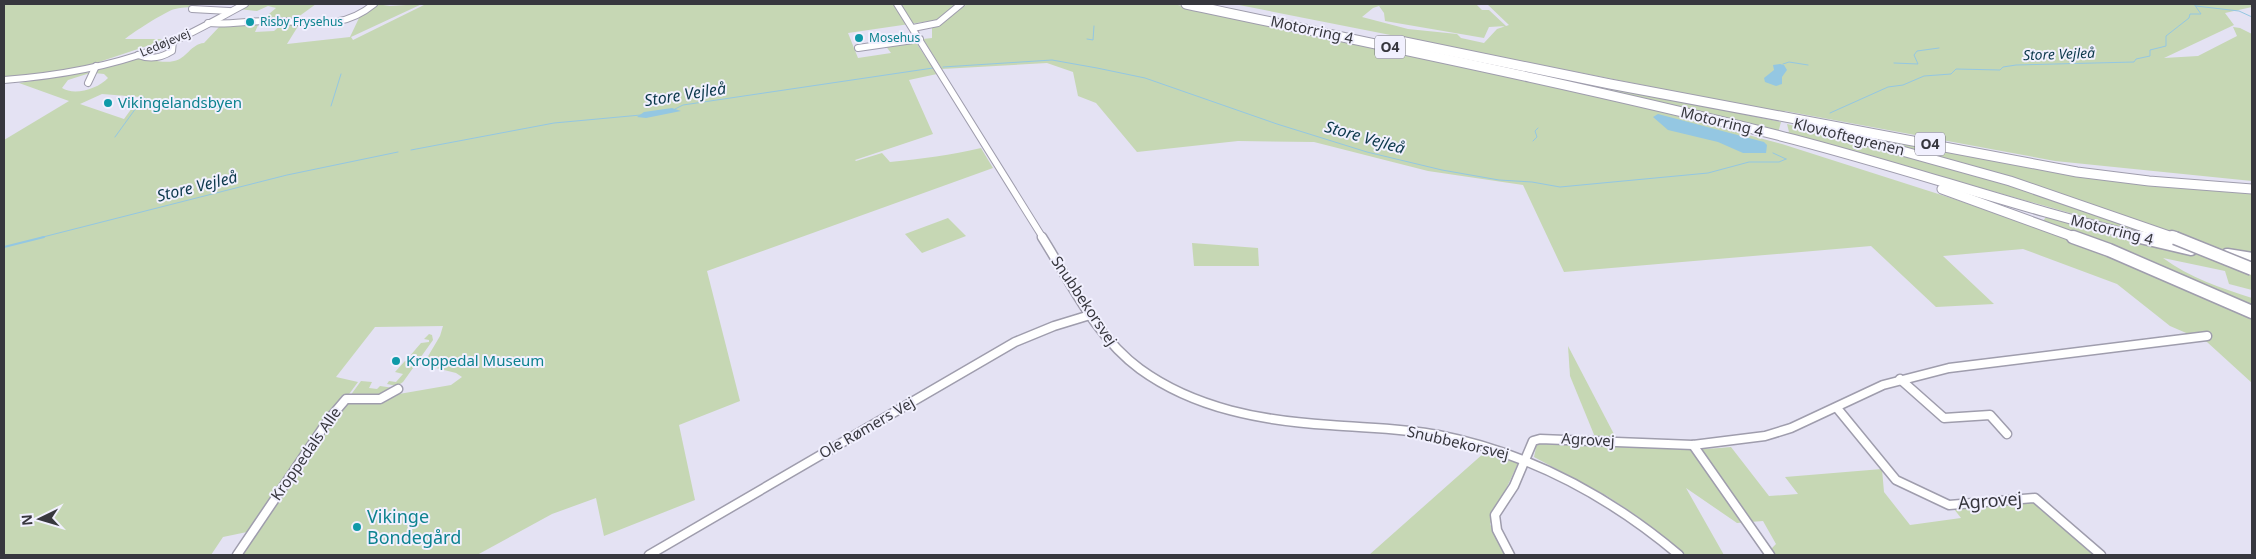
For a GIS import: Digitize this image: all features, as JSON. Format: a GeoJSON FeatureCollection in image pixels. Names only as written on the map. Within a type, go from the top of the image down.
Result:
{"type":"FeatureCollection","features":[{"type":"Feature","properties":{"kind":"highway","name":"Motorring 4"},"geometry":{"type":"LineString","coordinates":[[1186,4],[1532,78],[1750,130],[1852,156],[2107,229],[2194,249],[2252,259]]}},
{"type":"Feature","properties":{"kind":"highway","name":"Motorring 4"},"geometry":{"type":"LineString","coordinates":[[1216,4],[1610,84],[2077,172],[2149,182],[2252,189]]}},
{"type":"Feature","properties":{"kind":"highway","name":"Klovtoftegrenen"},"geometry":{"type":"LineString","coordinates":[[1610,84],[1808,126],[1934,158],[2042,190],[2175,238],[2252,269]]}},
{"type":"Feature","properties":{"kind":"highway","name":"Klovtoftegrenen"},"geometry":{"type":"LineString","coordinates":[[1750,130],[1912,179],[2010,213],[2141,263],[2252,312]]}},
{"type":"Feature","properties":{"kind":"street","name":"Ledøjevej"},"geometry":{"type":"LineString","coordinates":[[4,80],[48,76],[138,55],[174,41],[245,4]]}},
{"type":"Feature","properties":{"kind":"street"},"geometry":{"type":"LineString","coordinates":[[208,23],[231,25],[270,21],[326,24],[361,16],[374,4]]}},
{"type":"Feature","properties":{"kind":"street","name":"Snubbekorsvej"},"geometry":{"type":"LineString","coordinates":[[898,4],[1090,315],[1114,348],[1152,378],[1208,404],[1256,417],[1292,422],[1406,430],[1438,435],[1525,460],[1602,498],[1638,521],[1679,555]]}},
{"type":"Feature","properties":{"kind":"street"},"geometry":{"type":"LineString","coordinates":[[914,28],[938,23],[961,4]]}},
{"type":"Feature","properties":{"kind":"street","name":"Ledøjevej"},"geometry":{"type":"LineString","coordinates":[[192,9],[231,11]]}},
{"type":"Feature","properties":{"kind":"street"},"geometry":{"type":"LineString","coordinates":[[858,48],[920,39]]}},
{"type":"Feature","properties":{"kind":"street"},"geometry":{"type":"LineString","coordinates":[[138,55],[150,60],[163,56],[172,51],[174,41]]}},
{"type":"Feature","properties":{"kind":"street"},"geometry":{"type":"LineString","coordinates":[[88,84],[96,66]]}},
{"type":"Feature","properties":{"kind":"street","name":"Ole Rømers Vej"},"geometry":{"type":"LineString","coordinates":[[649,555],[1015,342],[1054,326],[1090,315]]}},
{"type":"Feature","properties":{"kind":"street","name":"Agrovej"},"geometry":{"type":"LineString","coordinates":[[1525,460],[1533,442],[1545,438],[1693,445],[1765,436],[1791,428],[1883,385],[1948,368],[2207,336]]}},
{"type":"Feature","properties":{"kind":"street"},"geometry":{"type":"LineString","coordinates":[[1900,380],[1944,418],[1990,415],[2007,434]]}},
{"type":"Feature","properties":{"kind":"street","name":"Kroppedals Alle"},"geometry":{"type":"LineString","coordinates":[[238,555],[329,419],[346,399],[380,399],[398,389]]}},
{"type":"Feature","properties":{"kind":"street","name":"Agrovej"},"geometry":{"type":"LineString","coordinates":[[1837,408],[1896,480],[1950,505],[2035,498],[2101,555]]}},
{"type":"Feature","properties":{"kind":"street"},"geometry":{"type":"LineString","coordinates":[[1693,445],[1770,555]]}},
{"type":"Feature","properties":{"kind":"street","name":"Snubbekorsvej"},"geometry":{"type":"LineString","coordinates":[[1510,555],[1496,530],[1495,515],[1514,486],[1525,460]]}},
{"type":"Feature","properties":{"kind":"green space"},"geometry":{"type":"Polygon","coordinates":[[[4,4],[201,4],[171,11],[149,22],[125,39],[168,39],[93,64],[57,72],[4,77],[4,4]]]}},
{"type":"Feature","properties":{"kind":"green space"},"geometry":{"type":"Polygon","coordinates":[[[248,4],[316,4],[294,20],[262,20],[276,8],[268,6],[257,11],[239,9],[248,4]]]}},
{"type":"Feature","properties":{"kind":"green space"},"geometry":{"type":"Polygon","coordinates":[[[376,4],[390,6],[422,4],[351,37],[353,40],[426,4],[958,4],[937,20],[848,33],[858,58],[891,53],[885,45],[915,41],[937,74],[909,80],[933,134],[855,160],[882,153],[890,162],[959,153],[981,148],[993,168],[707,271],[740,401],[679,425],[695,500],[604,536],[596,498],[552,514],[477,555],[240,555],[327,426],[347,403],[451,385],[462,377],[456,373],[432,367],[427,358],[440,336],[443,326],[375,327],[336,377],[358,382],[247,532],[223,537],[211,555],[4,555],[4,140],[69,101],[19,83],[86,72],[90,73],[68,80],[62,88],[73,91],[86,90],[104,82],[108,78],[104,74],[94,73],[102,67],[135,58],[164,62],[178,60],[199,44],[204,43],[220,26],[259,23],[255,32],[274,31],[284,22],[300,23],[287,44],[350,37],[359,18],[376,4]],[[102,94],[80,104],[124,119],[140,97],[102,94]]]}},
{"type":"Feature","properties":{"kind":"green space"},"geometry":{"type":"Polygon","coordinates":[[[967,4],[1173,4],[1443,61],[1658,111],[1782,144],[1954,199],[2100,250],[2252,317],[2252,383],[2207,342],[2170,326],[2117,284],[2023,249],[1943,256],[1994,304],[1936,307],[1871,246],[1564,272],[1523,185],[1428,171],[1314,142],[1238,141],[1137,152],[1096,103],[1078,96],[1073,72],[1047,63],[942,69],[923,39],[932,38],[932,26],[940,25],[967,4]]]}},
{"type":"Feature","properties":{"kind":"green space"},"geometry":{"type":"Polygon","coordinates":[[[1206,4],[1781,122],[1778,133],[1206,4]]]}},
{"type":"Feature","properties":{"kind":"green space"},"geometry":{"type":"Polygon","coordinates":[[[1234,4],[1476,4],[1482,10],[1489,10],[1506,26],[1509,25],[1487,4],[2252,4],[2252,7],[2225,13],[2234,25],[2164,58],[2198,56],[2237,36],[2233,27],[2252,34],[2252,181],[2055,161],[1785,111],[1784,113],[1234,4]],[[1379,6],[1373,8],[1362,17],[1408,29],[1457,34],[1461,38],[1484,43],[1497,29],[1506,26],[1489,27],[1484,38],[1385,21],[1384,13],[1379,6]]]}},
{"type":"Feature","properties":{"kind":"green space"},"geometry":{"type":"Polygon","coordinates":[[[1790,118],[1992,158],[2252,191],[2252,258],[2224,253],[2034,185],[1790,118]]]}},
{"type":"Feature","properties":{"kind":"green space"},"geometry":{"type":"Polygon","coordinates":[[[1787,124],[2032,189],[2172,242],[1784,132],[1789,132],[1787,124]]]}},
{"type":"Feature","properties":{"kind":"green space"},"geometry":{"type":"Polygon","coordinates":[[[2046,217],[2131,241],[2204,255],[2252,274],[2252,290],[2229,284],[2225,271],[2163,258],[2195,277],[2252,298],[2252,306],[2043,221],[2046,217]]]}},
{"type":"Feature","properties":{"kind":"green space"},"geometry":{"type":"Polygon","coordinates":[[[948,218],[966,236],[922,253],[905,234],[948,218]]]}},
{"type":"Feature","properties":{"kind":"green space"},"geometry":{"type":"Polygon","coordinates":[[[1192,243],[1258,248],[1259,266],[1194,266],[1192,243]]]}},
{"type":"Feature","properties":{"kind":"green space"},"geometry":{"type":"Polygon","coordinates":[[[429,334],[432,335],[433,340],[403,382],[397,386],[387,384],[389,381],[396,382],[403,374],[395,372],[405,361],[415,360],[417,357],[409,357],[421,343],[429,342],[429,340],[424,339],[429,334]]]}},
{"type":"Feature","properties":{"kind":"green space"},"geometry":{"type":"Polygon","coordinates":[[[1568,346],[1616,438],[1595,437],[1570,376],[1568,346]]]}},
{"type":"Feature","properties":{"kind":"green space"},"geometry":{"type":"Polygon","coordinates":[[[361,381],[372,382],[369,388],[377,389],[380,386],[394,388],[381,398],[350,396],[361,381]]]}},
{"type":"Feature","properties":{"kind":"green space"},"geometry":{"type":"Polygon","coordinates":[[[1551,440],[1664,449],[1731,447],[1769,496],[1798,494],[1785,477],[1882,469],[1884,492],[1910,525],[1961,518],[1954,509],[2036,501],[2096,555],[1773,555],[1769,551],[1776,544],[1763,521],[1737,523],[1686,488],[1724,555],[1685,555],[1640,518],[1607,496],[1534,457],[1537,443],[1551,440]]]}},
{"type":"Feature","properties":{"kind":"green space"},"geometry":{"type":"Polygon","coordinates":[[[1484,453],[1519,461],[1490,524],[1505,555],[1369,555],[1484,453]]]}},
{"type":"Feature","properties":{"kind":"water"},"geometry":{"type":"Polygon","coordinates":[[[1773,65],[1784,65],[1787,70],[1782,77],[1782,84],[1776,86],[1765,82],[1764,78],[1774,70],[1773,65]]]}},
{"type":"Feature","properties":{"kind":"water"},"geometry":{"type":"Polygon","coordinates":[[[672,108],[681,111],[646,118],[637,117],[644,112],[672,108]]]}},
{"type":"Feature","properties":{"kind":"water"},"geometry":{"type":"Polygon","coordinates":[[[1658,114],[1764,142],[1767,145],[1766,153],[1743,153],[1718,142],[1668,130],[1653,117],[1658,114]]]}},
{"type":"Feature","properties":{"kind":"waterway","name":"Store Vejleå"},"geometry":{"type":"LineString","coordinates":[[1830,113],[1888,87],[1903,85],[1924,76],[1951,74],[1956,69],[2000,70],[2003,67],[2016,65],[2134,62],[2136,59],[2150,56],[2150,50],[2166,46],[2166,36],[2189,18],[2190,14],[2201,14],[2194,4]]}},
{"type":"Feature","properties":{"kind":"waterway"},"geometry":{"type":"LineString","coordinates":[[2196,6],[2239,11],[2252,17]]}},
{"type":"Feature","properties":{"kind":"waterway"},"geometry":{"type":"LineString","coordinates":[[1087,39],[1093,40],[1094,26]]}},
{"type":"Feature","properties":{"kind":"waterway"},"geometry":{"type":"LineString","coordinates":[[1894,63],[1918,64],[1914,55],[1917,51],[1939,48]]}},
{"type":"Feature","properties":{"kind":"waterway","name":"Store Vejleå"},"geometry":{"type":"LineString","coordinates":[[943,67],[1052,60],[1097,68],[1145,78],[1277,124],[1367,152],[1442,170],[1499,180],[1532,182],[1560,187],[1708,173],[1749,162],[1779,162],[1786,159],[1773,153]]}},
{"type":"Feature","properties":{"kind":"waterway"},"geometry":{"type":"LineString","coordinates":[[1783,64],[1789,62],[1808,65]]}},
{"type":"Feature","properties":{"kind":"waterway","name":"Store Vejleå"},"geometry":{"type":"LineString","coordinates":[[675,109],[683,105],[933,68]]}},
{"type":"Feature","properties":{"kind":"waterway"},"geometry":{"type":"LineString","coordinates":[[331,106],[341,74]]}},
{"type":"Feature","properties":{"kind":"waterway"},"geometry":{"type":"LineString","coordinates":[[115,137],[144,97]]}},
{"type":"Feature","properties":{"kind":"waterway","name":"Store Vejleå"},"geometry":{"type":"LineString","coordinates":[[411,150],[554,123],[641,115]]}},
{"type":"Feature","properties":{"kind":"waterway"},"geometry":{"type":"LineString","coordinates":[[1533,141],[1537,137],[1535,131],[1538,128]]}},
{"type":"Feature","properties":{"kind":"waterway","name":"Store Vejleå"},"geometry":{"type":"LineString","coordinates":[[39,238],[287,175],[398,152]]}},
{"type":"Feature","properties":{"kind":"waterway","name":"Store Vejleå"},"geometry":{"type":"LineString","coordinates":[[4,247],[44,237]]}},
{"type":"Feature","properties":{"kind":"place","name":"Risby Frysehus"},"geometry":{"type":"Point","coordinates":[250,22]}},
{"type":"Feature","properties":{"kind":"place","name":"Mosehus"},"geometry":{"type":"Point","coordinates":[859,38]}},
{"type":"Feature","properties":{"kind":"place","name":"Vikingelandsbyen"},"geometry":{"type":"Point","coordinates":[108,103]}},
{"type":"Feature","properties":{"kind":"place","name":"Kroppedal Museum"},"geometry":{"type":"Point","coordinates":[396,361]}},
{"type":"Feature","properties":{"kind":"place","name":"Vikinge Bondegård"},"geometry":{"type":"Point","coordinates":[357,527]}}]}
